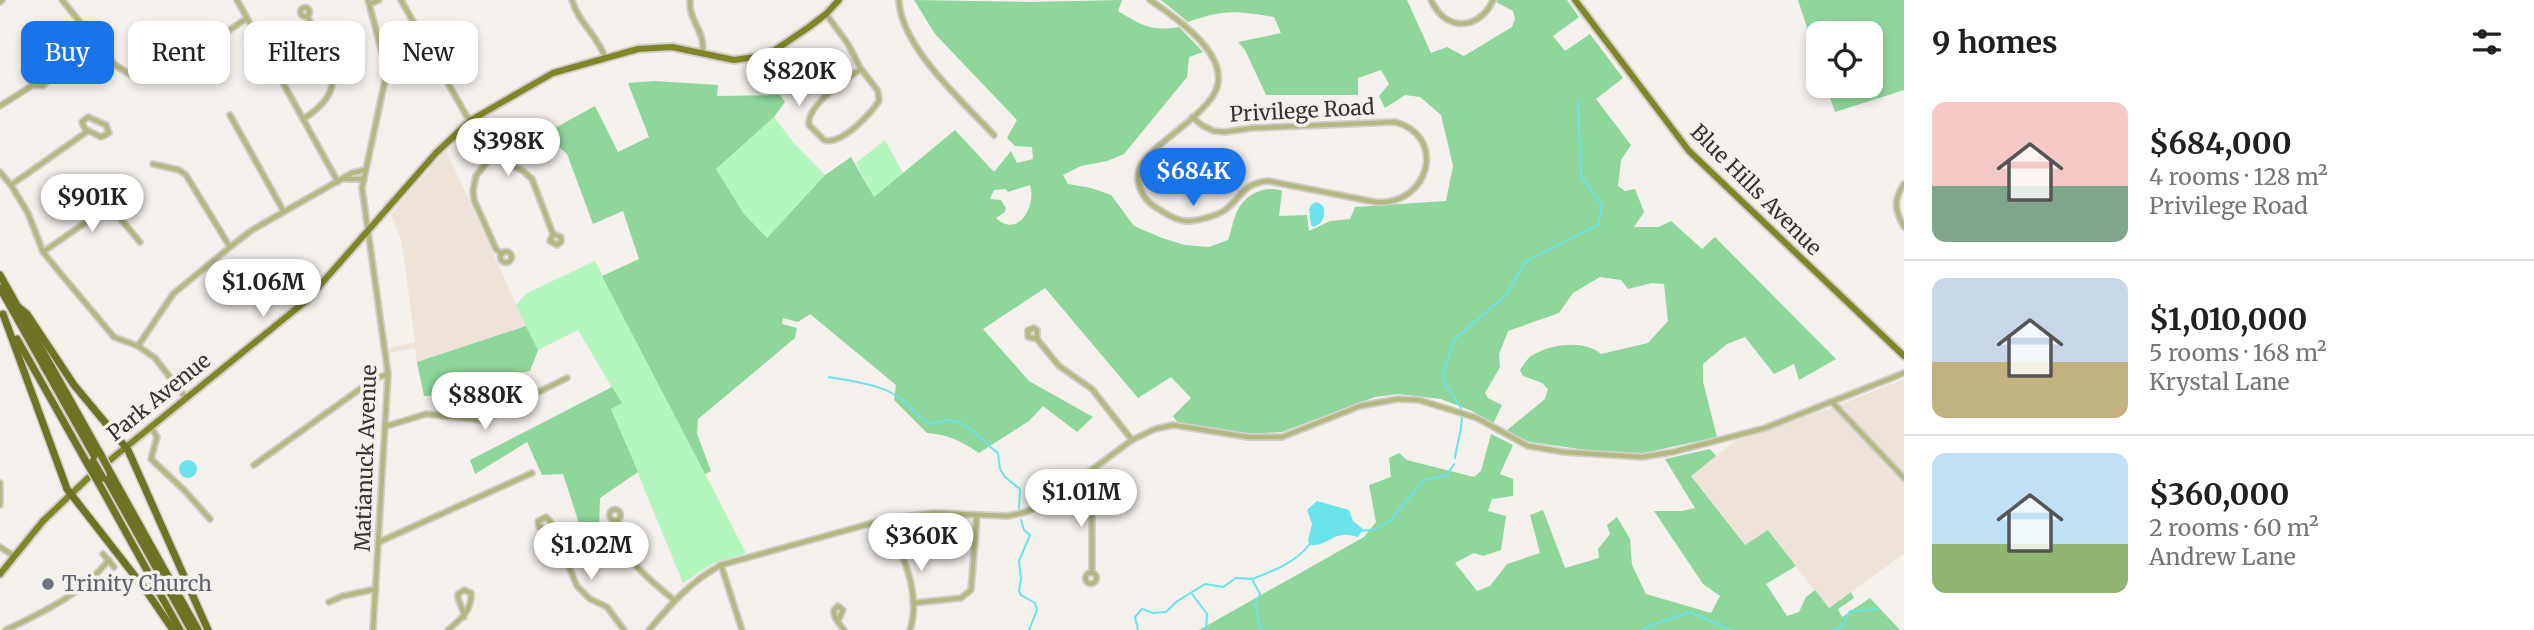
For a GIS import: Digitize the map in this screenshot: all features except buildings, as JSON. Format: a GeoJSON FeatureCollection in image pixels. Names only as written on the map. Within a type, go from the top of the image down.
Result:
{"type":"FeatureCollection","features":[{"type":"Feature","properties":{"kind":"highway"},"geometry":{"type":"LineString","coordinates":[[0,275],[180,630]]}},
{"type":"Feature","properties":{"kind":"highway"},"geometry":{"type":"LineString","coordinates":[[0,288],[189,630]]}},
{"type":"Feature","properties":{"kind":"highway"},"geometry":{"type":"LineString","coordinates":[[0,295],[95,460]]}},
{"type":"Feature","properties":{"kind":"highway"},"geometry":{"type":"LineString","coordinates":[[17,306],[27,314],[88,403],[126,447],[208,630]]}},
{"type":"Feature","properties":{"kind":"highway"},"geometry":{"type":"LineString","coordinates":[[2,310],[95,460]]}},
{"type":"Feature","properties":{"kind":"highway"},"geometry":{"type":"LineString","coordinates":[[2,310],[70,494],[140,582],[173,630]]}},
{"type":"Feature","properties":{"kind":"highway"},"geometry":{"type":"LineString","coordinates":[[104,477],[198,630]]}},
{"type":"Feature","properties":{"kind":"main road","name":"Park Avenue"},"geometry":{"type":"LineString","coordinates":[[0,574],[70,494],[307,300],[436,153],[471,120],[553,73],[638,49],[662,46],[734,60],[761,56],[775,50],[826,14],[839,0]]}},
{"type":"Feature","properties":{"kind":"main road","name":"Blue Hills Avenue"},"geometry":{"type":"LineString","coordinates":[[1576,0],[1689,151],[1904,356]]}},
{"type":"Feature","properties":{"kind":"street"},"geometry":{"type":"LineString","coordinates":[[62,0],[115,65],[131,75],[143,77],[166,74],[247,18]]}},
{"type":"Feature","properties":{"kind":"street"},"geometry":{"type":"LineString","coordinates":[[237,0],[338,182]]}},
{"type":"Feature","properties":{"kind":"street"},"geometry":{"type":"LineString","coordinates":[[369,2],[379,0]]}},
{"type":"Feature","properties":{"kind":"street"},"geometry":{"type":"LineString","coordinates":[[401,0],[492,156],[523,171],[532,179],[553,234]]}},
{"type":"Feature","properties":{"kind":"street"},"geometry":{"type":"LineString","coordinates":[[572,0],[578,17],[597,39],[605,57]]}},
{"type":"Feature","properties":{"kind":"street"},"geometry":{"type":"LineString","coordinates":[[690,0],[690,14],[704,41],[702,54]]}},
{"type":"Feature","properties":{"kind":"street"},"geometry":{"type":"LineString","coordinates":[[899,0],[901,20],[906,31],[933,69],[994,135]]}},
{"type":"Feature","properties":{"kind":"street","name":"Privilege Road"},"geometry":{"type":"LineString","coordinates":[[1150,0],[1195,33],[1214,65],[1218,81],[1208,103],[1192,117],[1146,158],[1140,166],[1140,188],[1145,198],[1154,206],[1180,220],[1193,221],[1223,212],[1244,189],[1262,182],[1275,182],[1375,202],[1397,201],[1416,188],[1426,169],[1426,152],[1420,141],[1406,126],[1395,122],[1252,128],[1225,132],[1202,126],[1192,117]]}},
{"type":"Feature","properties":{"kind":"street"},"geometry":{"type":"LineString","coordinates":[[1431,0],[1438,14],[1446,20],[1461,24],[1483,16],[1488,12],[1493,0]]}},
{"type":"Feature","properties":{"kind":"street","name":"Matianuck Avenue"},"geometry":{"type":"LineString","coordinates":[[369,2],[387,71],[362,188],[388,374],[373,630]]}},
{"type":"Feature","properties":{"kind":"street"},"geometry":{"type":"LineString","coordinates":[[826,14],[878,92],[879,101],[851,130],[836,141],[824,140],[810,125],[810,114],[840,83],[861,69]]}},
{"type":"Feature","properties":{"kind":"street"},"geometry":{"type":"LineString","coordinates":[[303,118],[323,104],[330,94],[334,75],[332,63],[307,16]]}},
{"type":"Feature","properties":{"kind":"street"},"geometry":{"type":"LineString","coordinates":[[0,106],[33,85],[41,87],[46,80],[30,63],[24,67],[24,71],[33,85]]}},
{"type":"Feature","properties":{"kind":"street"},"geometry":{"type":"LineString","coordinates":[[230,114],[284,212]]}},
{"type":"Feature","properties":{"kind":"street"},"geometry":{"type":"LineString","coordinates":[[88,117],[106,125],[110,131],[104,137],[88,131],[82,124],[88,117]]}},
{"type":"Feature","properties":{"kind":"street"},"geometry":{"type":"LineString","coordinates":[[11,185],[88,131]]}},
{"type":"Feature","properties":{"kind":"street"},"geometry":{"type":"LineString","coordinates":[[492,156],[474,181],[474,200],[496,249],[502,254]]}},
{"type":"Feature","properties":{"kind":"street"},"geometry":{"type":"LineString","coordinates":[[153,164],[180,170],[186,175],[230,247]]}},
{"type":"Feature","properties":{"kind":"street"},"geometry":{"type":"LineString","coordinates":[[138,346],[173,294],[230,247],[252,230],[352,173],[365,170]]}},
{"type":"Feature","properties":{"kind":"street"},"geometry":{"type":"LineString","coordinates":[[0,172],[28,213],[43,253],[114,337],[138,346],[155,358],[186,398]]}},
{"type":"Feature","properties":{"kind":"street"},"geometry":{"type":"LineString","coordinates":[[344,178],[363,179]]}},
{"type":"Feature","properties":{"kind":"street"},"geometry":{"type":"LineString","coordinates":[[1904,184],[1895,207],[1904,227]]}},
{"type":"Feature","properties":{"kind":"street"},"geometry":{"type":"LineString","coordinates":[[43,253],[95,216],[119,217],[140,242]]}},
{"type":"Feature","properties":{"kind":"street"},"geometry":{"type":"LineString","coordinates":[[1037,340],[1059,366],[1093,389],[1132,440]]}},
{"type":"Feature","properties":{"kind":"street"},"geometry":{"type":"LineString","coordinates":[[649,630],[674,600],[699,577],[721,565],[887,519],[933,513],[1008,516],[1026,512],[1048,502],[1132,440],[1155,429],[1173,425],[1248,437],[1282,437],[1360,406],[1398,399],[1415,400],[1477,418],[1528,446],[1642,457],[1686,449],[1763,429],[1904,373]]}},
{"type":"Feature","properties":{"kind":"street"},"geometry":{"type":"LineString","coordinates":[[254,465],[374,379],[388,374]]}},
{"type":"Feature","properties":{"kind":"street"},"geometry":{"type":"LineString","coordinates":[[387,426],[426,414],[488,418],[567,379]]}},
{"type":"Feature","properties":{"kind":"street"},"geometry":{"type":"LineString","coordinates":[[1833,403],[1904,478]]}},
{"type":"Feature","properties":{"kind":"street"},"geometry":{"type":"LineString","coordinates":[[151,427],[157,437],[150,454],[151,459],[210,519]]}},
{"type":"Feature","properties":{"kind":"street"},"geometry":{"type":"LineString","coordinates":[[379,542],[532,473]]}},
{"type":"Feature","properties":{"kind":"street"},"geometry":{"type":"LineString","coordinates":[[1076,482],[1089,502],[1092,514],[1092,573]]}},
{"type":"Feature","properties":{"kind":"street"},"geometry":{"type":"LineString","coordinates":[[0,483],[0,505]]}},
{"type":"Feature","properties":{"kind":"street"},"geometry":{"type":"LineString","coordinates":[[913,603],[961,598],[971,590],[977,515]]}},
{"type":"Feature","properties":{"kind":"street"},"geometry":{"type":"LineString","coordinates":[[887,519],[908,571],[913,603],[910,630]]}},
{"type":"Feature","properties":{"kind":"street"},"geometry":{"type":"LineString","coordinates":[[614,520],[615,531],[622,546],[636,564],[674,600]]}},
{"type":"Feature","properties":{"kind":"street"},"geometry":{"type":"LineString","coordinates":[[553,531],[577,586],[590,599],[607,607],[624,630]]}},
{"type":"Feature","properties":{"kind":"street"},"geometry":{"type":"LineString","coordinates":[[0,547],[14,556]]}},
{"type":"Feature","properties":{"kind":"street"},"geometry":{"type":"LineString","coordinates":[[103,554],[114,567]]}},
{"type":"Feature","properties":{"kind":"street"},"geometry":{"type":"LineString","coordinates":[[6,630],[76,593],[109,560]]}},
{"type":"Feature","properties":{"kind":"street"},"geometry":{"type":"LineString","coordinates":[[721,565],[742,630]]}},
{"type":"Feature","properties":{"kind":"street"},"geometry":{"type":"LineString","coordinates":[[329,602],[376,589]]}},
{"type":"Feature","properties":{"kind":"street"},"geometry":{"type":"LineString","coordinates":[[448,630],[464,617],[472,597],[471,593],[464,590],[458,594],[458,599],[464,617]]}},
{"type":"Feature","properties":{"kind":"street"},"geometry":{"type":"LineString","coordinates":[[838,621],[844,630]]}},
{"type":"Feature","properties":{"kind":"shaded area"},"geometry":{"type":"Polygon","coordinates":[[[446,150],[526,326],[417,362],[415,348],[389,353],[389,348],[415,342],[402,243],[391,214],[446,150]]]}},
{"type":"Feature","properties":{"kind":"shaded area"},"geometry":{"type":"Polygon","coordinates":[[[1904,379],[1904,554],[1828,608],[1769,530],[1745,545],[1691,475],[1735,441],[1832,408],[1904,379]]]}},
{"type":"Feature","properties":{"kind":"green space"},"geometry":{"type":"Polygon","coordinates":[[[914,0],[1122,0],[1118,11],[1140,24],[1161,29],[1179,27],[1203,52],[1189,57],[1187,77],[1124,154],[1107,161],[1081,166],[1063,175],[1068,184],[1111,195],[1134,226],[1185,245],[1209,247],[1228,240],[1239,208],[1247,198],[1264,190],[1282,191],[1279,216],[1307,215],[1309,231],[1330,221],[1350,219],[1355,207],[1446,201],[1453,166],[1441,115],[1420,97],[1405,95],[1385,108],[1379,96],[1389,84],[1381,70],[1358,78],[1358,95],[1266,95],[1245,50],[1238,42],[1281,33],[1274,17],[1230,12],[1188,22],[1161,0],[1407,0],[1431,53],[1447,47],[1464,56],[1512,27],[1515,19],[1513,11],[1496,2],[1498,0],[1567,0],[1579,17],[1553,36],[1565,51],[1590,34],[1623,78],[1596,99],[1631,145],[1621,160],[1618,186],[1625,191],[1635,189],[1644,212],[1634,227],[1659,227],[1671,221],[1702,249],[1715,237],[1836,359],[1799,380],[1794,364],[1774,374],[1745,337],[1727,344],[1703,364],[1703,382],[1717,437],[1644,453],[1600,452],[1530,442],[1506,431],[1545,399],[1548,389],[1542,383],[1523,376],[1520,370],[1530,357],[1556,346],[1585,346],[1601,354],[1648,343],[1668,321],[1664,284],[1652,283],[1628,289],[1621,280],[1600,277],[1573,293],[1559,313],[1508,331],[1499,354],[1500,367],[1485,393],[1488,398],[1502,405],[1493,424],[1472,411],[1441,399],[1398,394],[1375,397],[1282,432],[1249,434],[1178,423],[1173,416],[1191,398],[1171,377],[1138,398],[1045,288],[983,329],[1029,381],[1093,417],[1077,432],[1043,406],[1029,421],[979,453],[954,439],[927,433],[894,400],[896,385],[810,314],[798,322],[783,318],[782,324],[797,328],[795,338],[698,419],[697,434],[711,471],[705,474],[602,276],[639,259],[623,211],[593,224],[567,154],[544,134],[595,106],[618,152],[649,137],[628,83],[654,81],[718,85],[717,96],[780,95],[785,102],[774,117],[716,169],[744,214],[767,238],[825,175],[851,157],[874,197],[955,130],[994,172],[1011,151],[1017,163],[1033,159],[1032,147],[1015,146],[1007,138],[1017,120],[935,34],[914,0]],[[1030,185],[1008,192],[1006,189],[994,190],[990,199],[1001,200],[1006,208],[1005,212],[996,218],[1012,225],[1018,222],[1028,210],[1030,185]]]}},
{"type":"Feature","properties":{"kind":"green space"},"geometry":{"type":"Polygon","coordinates":[[[1798,0],[1904,0],[1904,90],[1883,97],[1883,21],[1806,21],[1806,24],[1798,0]]]}},
{"type":"Feature","properties":{"kind":"green space"},"geometry":{"type":"Polygon","coordinates":[[[1830,98],[1879,98],[1835,112],[1830,98]]]}},
{"type":"Feature","properties":{"kind":"green space"},"geometry":{"type":"Polygon","coordinates":[[[774,117],[793,142],[825,175],[767,238],[744,214],[716,169],[774,117]]]}},
{"type":"Feature","properties":{"kind":"green space"},"geometry":{"type":"Polygon","coordinates":[[[885,140],[904,175],[874,197],[856,163],[885,140]]]}},
{"type":"Feature","properties":{"kind":"green space"},"geometry":{"type":"Polygon","coordinates":[[[595,261],[746,553],[712,564],[683,583],[611,408],[621,403],[578,330],[538,350],[516,305],[527,293],[595,261]]]}},
{"type":"Feature","properties":{"kind":"green space"},"geometry":{"type":"Polygon","coordinates":[[[526,326],[538,350],[530,371],[480,380],[474,390],[455,395],[424,396],[417,362],[526,326]]]}},
{"type":"Feature","properties":{"kind":"green space"},"geometry":{"type":"Polygon","coordinates":[[[612,387],[622,403],[611,409],[638,472],[600,498],[599,532],[583,536],[563,474],[542,475],[527,442],[475,474],[470,460],[612,387]]]}},
{"type":"Feature","properties":{"kind":"green space"},"geometry":{"type":"Polygon","coordinates":[[[1491,434],[1513,445],[1500,474],[1513,479],[1513,496],[1492,499],[1488,511],[1506,516],[1501,550],[1483,556],[1474,553],[1455,563],[1477,591],[1490,586],[1507,564],[1540,553],[1530,515],[1543,510],[1565,568],[1599,558],[1598,549],[1610,534],[1607,525],[1617,517],[1630,539],[1632,565],[1646,594],[1711,613],[1720,596],[1703,584],[1654,511],[1695,508],[1665,459],[1710,449],[1716,456],[1691,476],[1745,545],[1768,530],[1796,566],[1766,584],[1787,616],[1799,612],[1806,597],[1815,590],[1829,608],[1851,592],[1854,598],[1838,609],[1842,617],[1870,598],[1900,630],[1199,630],[1364,537],[1376,522],[1369,485],[1391,477],[1389,458],[1399,453],[1407,460],[1474,477],[1481,471],[1491,434]]]}},
{"type":"Feature","properties":{"kind":"water"},"geometry":{"type":"Polygon","coordinates":[[[1317,202],[1323,206],[1324,216],[1314,227],[1311,225],[1309,209],[1317,202]]]}},
{"type":"Feature","properties":{"kind":"water"},"geometry":{"type":"Polygon","coordinates":[[[188,460],[194,463],[197,469],[194,475],[188,478],[182,475],[179,469],[182,463],[188,460]]]}},
{"type":"Feature","properties":{"kind":"water"},"geometry":{"type":"Polygon","coordinates":[[[1317,501],[1349,510],[1353,521],[1363,529],[1358,537],[1342,535],[1309,545],[1312,524],[1307,510],[1317,501]]]}},
{"type":"Feature","properties":{"kind":"waterway"},"geometry":{"type":"LineString","coordinates":[[1461,408],[1443,374],[1454,340],[1507,294],[1525,262],[1598,225],[1602,205],[1581,176],[1578,101]]}},
{"type":"Feature","properties":{"kind":"waterway"},"geometry":{"type":"LineString","coordinates":[[829,377],[888,391],[931,424],[947,420],[969,428],[998,453],[1000,469],[1005,477],[1020,489],[1019,508]]}},
{"type":"Feature","properties":{"kind":"waterway"},"geometry":{"type":"LineString","coordinates":[[1455,458],[1462,416]]}},
{"type":"Feature","properties":{"kind":"waterway"},"geometry":{"type":"LineString","coordinates":[[1362,531],[1376,529],[1390,521],[1424,480],[1447,475],[1454,464]]}},
{"type":"Feature","properties":{"kind":"waterway"},"geometry":{"type":"LineString","coordinates":[[1021,520],[1024,530],[1030,535],[1019,561],[1019,591],[1035,603],[1037,610],[1029,630]]}},
{"type":"Feature","properties":{"kind":"waterway"},"geometry":{"type":"LineString","coordinates":[[1252,579],[1290,562],[1309,545]]}},
{"type":"Feature","properties":{"kind":"waterway"},"geometry":{"type":"LineString","coordinates":[[1138,630],[1135,617],[1142,609],[1153,613],[1166,612],[1176,602],[1205,584],[1223,587],[1236,578],[1252,579],[1260,594],[1255,606],[1261,630]]}},
{"type":"Feature","properties":{"kind":"waterway"},"geometry":{"type":"LineString","coordinates":[[1192,594],[1207,614],[1206,630]]}},
{"type":"Feature","properties":{"kind":"waterway"},"geometry":{"type":"LineString","coordinates":[[1832,630],[1843,626],[1850,611],[1878,609]]}},
{"type":"Feature","properties":{"kind":"waterway"},"geometry":{"type":"LineString","coordinates":[[1642,630],[1690,612],[1730,630]]}},
{"type":"Feature","properties":{"kind":"place","name":"Trinity Church"},"geometry":{"type":"Point","coordinates":[48,584]}}]}
